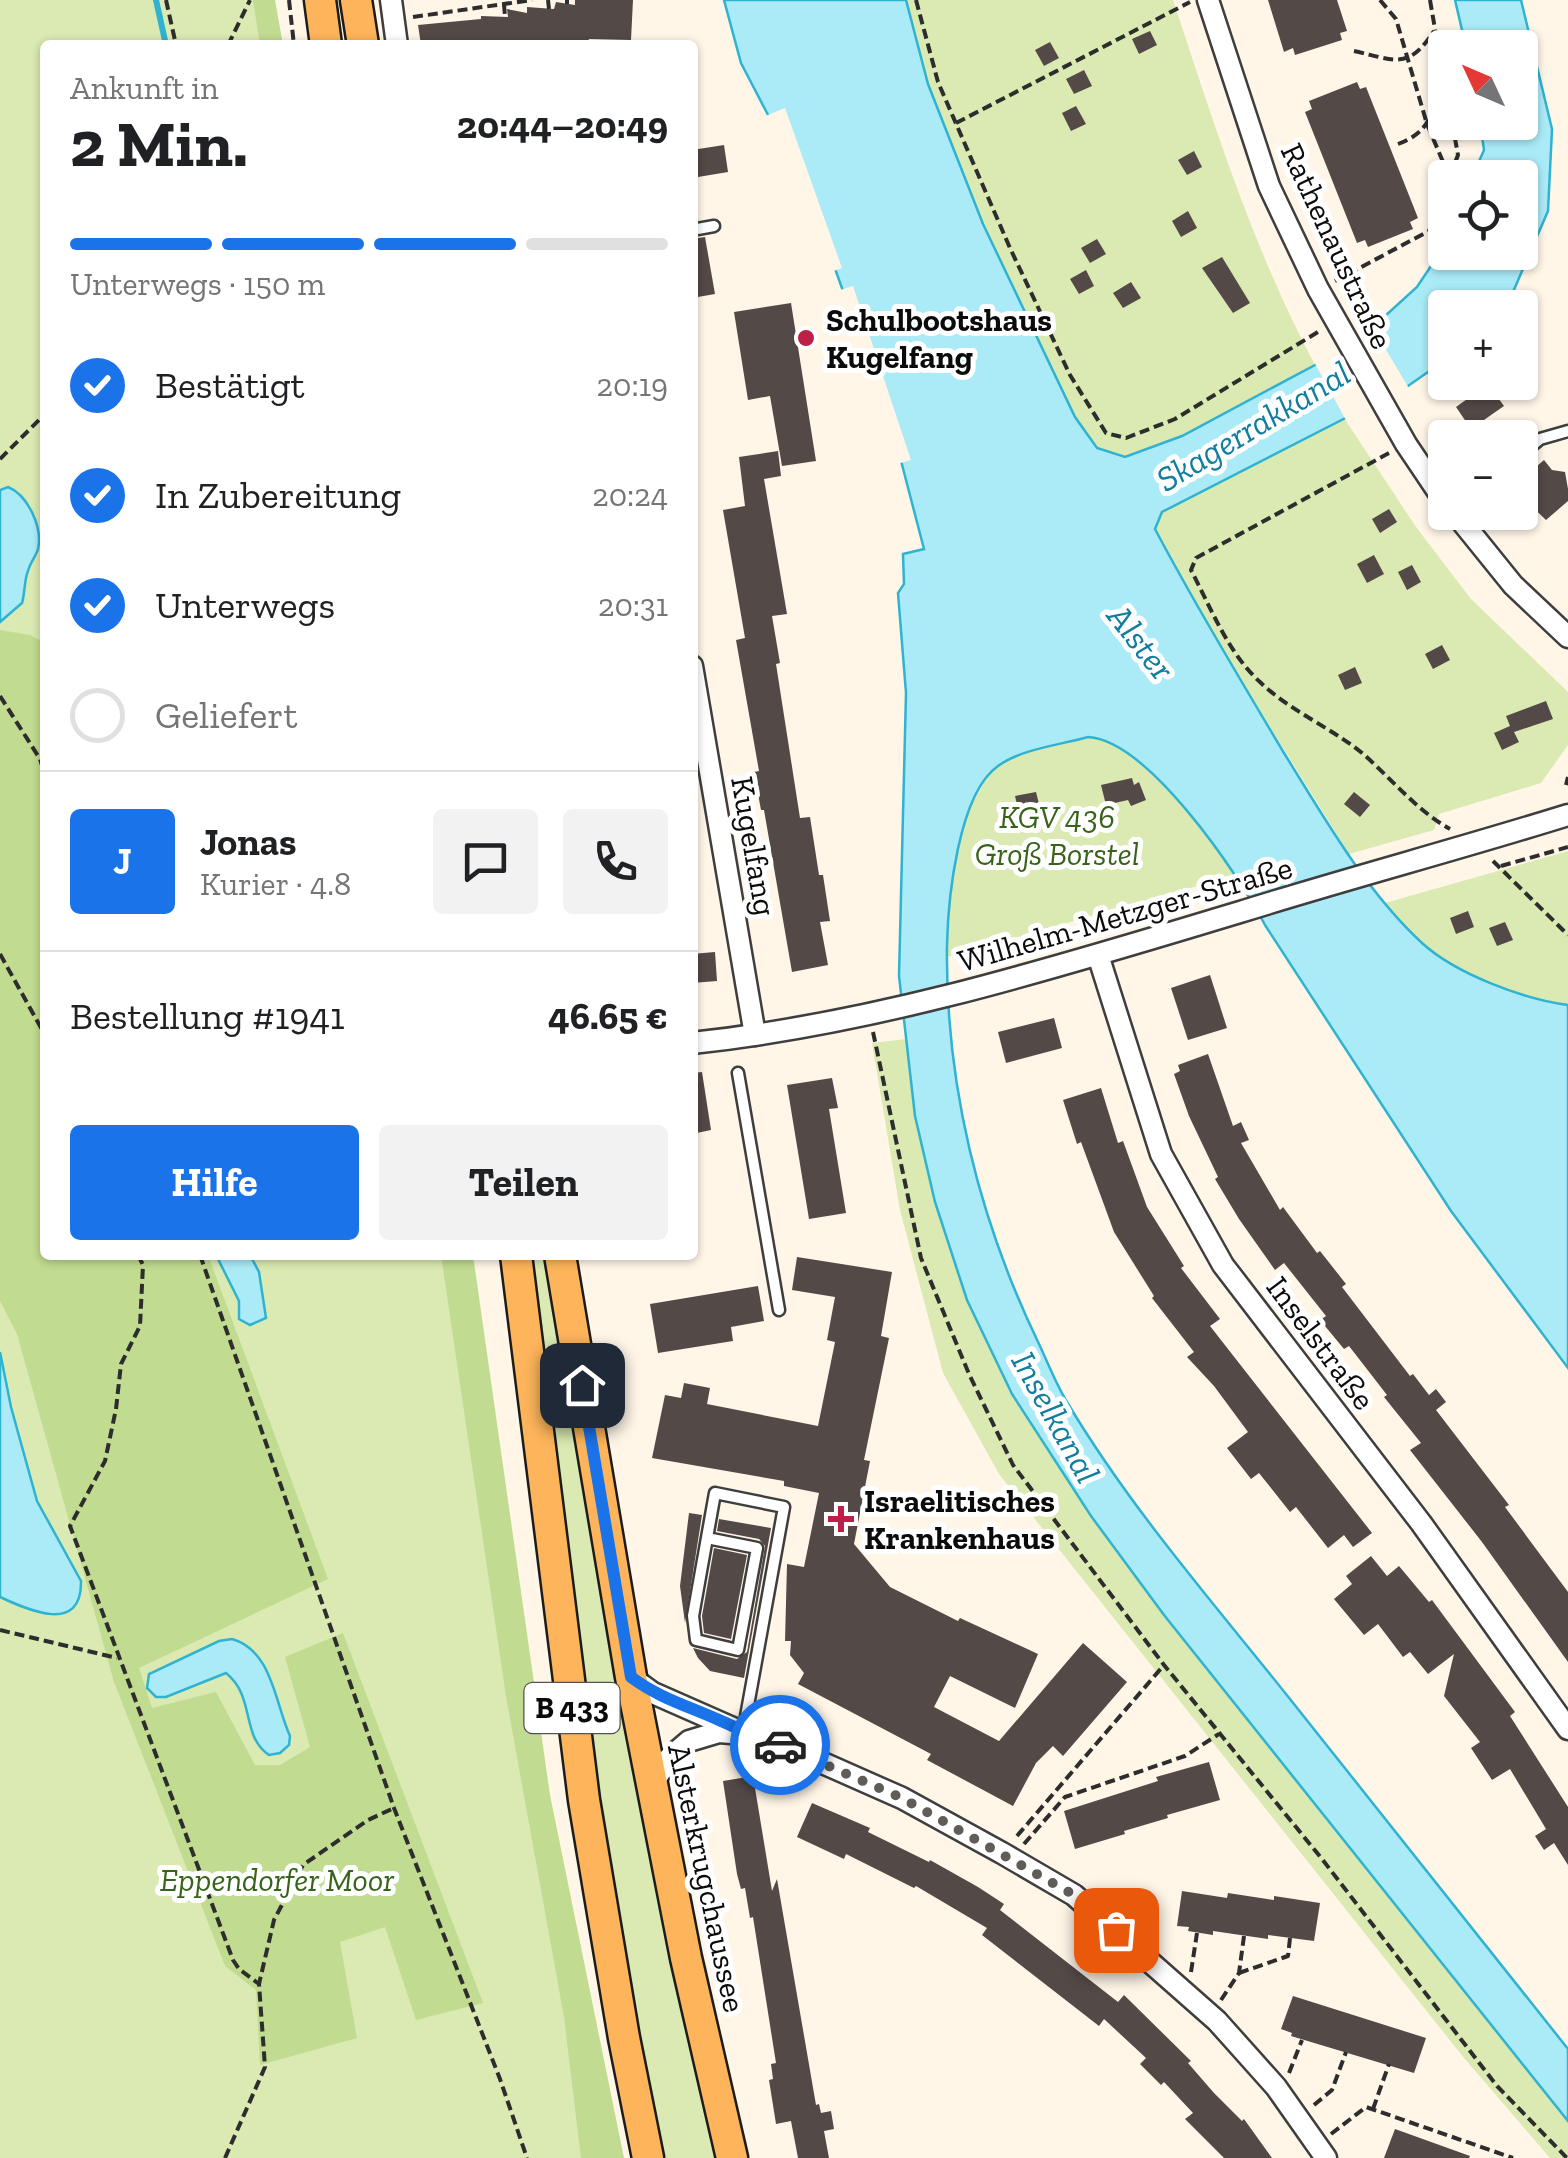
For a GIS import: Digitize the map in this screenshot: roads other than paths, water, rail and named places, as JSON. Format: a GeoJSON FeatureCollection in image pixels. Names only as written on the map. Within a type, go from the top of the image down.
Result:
{"type":"FeatureCollection","features":[{"type":"Feature","properties":{"kind":"main road"},"geometry":{"type":"LineString","coordinates":[[320,0],[325,40]]}},
{"type":"Feature","properties":{"kind":"main road"},"geometry":{"type":"LineString","coordinates":[[356,0],[362,40]]}},
{"type":"Feature","properties":{"kind":"main road","name":"B 433"},"geometry":{"type":"LineString","coordinates":[[517,1260],[584,1800],[648,2158]]}},
{"type":"Feature","properties":{"kind":"main road","name":"Alsterkrugchaussee"},"geometry":{"type":"LineString","coordinates":[[561,1260],[631,1677],[732,2158]]}},
{"type":"Feature","properties":{"kind":"street","name":"Rathenaustraße"},"geometry":{"type":"LineString","coordinates":[[1208,0],[1269,186],[1342,336],[1428,477]]}},
{"type":"Feature","properties":{"kind":"street"},"geometry":{"type":"LineString","coordinates":[[392,10],[396,40]]}},
{"type":"Feature","properties":{"kind":"street"},"geometry":{"type":"LineString","coordinates":[[1469,530],[1514,585],[1568,636]]}},
{"type":"Feature","properties":{"kind":"street","name":"Kugelfang"},"geometry":{"type":"LineString","coordinates":[[698,701],[755,1035]]}},
{"type":"Feature","properties":{"kind":"street","name":"Wilhelm-Metzger-Straße"},"geometry":{"type":"LineString","coordinates":[[698,1041],[755,1035],[958,994],[1098,956],[1568,814]]}},
{"type":"Feature","properties":{"kind":"street","name":"Inselstraße"},"geometry":{"type":"LineString","coordinates":[[1098,956],[1161,1154],[1223,1265],[1421,1523],[1568,1730]]}},
{"type":"Feature","properties":{"kind":"street"},"geometry":{"type":"LineString","coordinates":[[631,1677],[653,1694],[726,1722],[743,1734]]}},
{"type":"Feature","properties":{"kind":"street"},"geometry":{"type":"LineString","coordinates":[[652,1785],[688,1740],[718,1732],[743,1734],[791,1749],[902,1798],[1074,1895],[1207,2012],[1276,2086],[1322,2151]]}},
{"type":"Feature","properties":{"kind":"lane"},"geometry":{"type":"LineString","coordinates":[[698,229],[714,226]]}},
{"type":"Feature","properties":{"kind":"lane"},"geometry":{"type":"LineString","coordinates":[[1538,441],[1568,431]]}},
{"type":"Feature","properties":{"kind":"lane"},"geometry":{"type":"LineString","coordinates":[[738,1073],[780,1310]]}},
{"type":"Feature","properties":{"kind":"lane"},"geometry":{"type":"LineString","coordinates":[[707,1538],[757,1548],[738,1650],[696,1640],[693,1616],[715,1492],[784,1506],[743,1734]]}},
{"type":"Feature","properties":{"kind":"water"},"geometry":{"type":"Polygon","coordinates":[[[724,0],[906,0],[928,84],[983,224],[1075,417],[1097,448],[1125,457],[1182,436],[1315,365],[1373,327],[1417,287],[1428,270],[1523,270],[1514,290],[1428,290],[1428,372],[1408,386],[1162,512],[1155,529],[1284,753],[1347,853],[1401,922],[1436,954],[1471,975],[1511,991],[1568,1005],[1568,1368],[1451,1211],[1213,844],[1164,785],[1112,744],[1088,737],[1029,751],[1007,760],[984,780],[965,823],[953,876],[947,945],[948,997],[959,1100],[983,1200],[1018,1297],[1063,1395],[1091,1441],[1171,1551],[1568,2049],[1568,2121],[1164,1615],[1091,1516],[1012,1394],[967,1300],[935,1202],[915,1116],[899,976],[906,693],[898,593],[904,584],[903,554],[924,549],[893,430],[806,188],[741,63],[724,0]]]}},
{"type":"Feature","properties":{"kind":"water"},"geometry":{"type":"Polygon","coordinates":[[[1455,0],[1521,0],[1528,30],[1462,30],[1455,0]]]}},
{"type":"Feature","properties":{"kind":"water"},"geometry":{"type":"Polygon","coordinates":[[[1538,71],[1552,129],[1548,211],[1538,234],[1538,160],[1480,160],[1483,140],[1538,140],[1538,71]]]}},
{"type":"Feature","properties":{"kind":"water"},"geometry":{"type":"Polygon","coordinates":[[[8,487],[28,505],[39,541],[22,603],[0,622],[0,490],[8,487]]]}},
{"type":"Feature","properties":{"kind":"water"},"geometry":{"type":"Polygon","coordinates":[[[218,1260],[253,1260],[259,1272],[266,1318],[250,1325],[239,1319],[239,1301],[218,1260]]]}},
{"type":"Feature","properties":{"kind":"water"},"geometry":{"type":"Polygon","coordinates":[[[0,1352],[37,1501],[81,1581],[79,1598],[73,1608],[63,1613],[38,1612],[0,1597],[0,1352]]]}},
{"type":"Feature","properties":{"kind":"water"},"geometry":{"type":"Polygon","coordinates":[[[232,1639],[256,1654],[270,1679],[290,1736],[289,1745],[280,1753],[269,1755],[260,1747],[241,1693],[226,1673],[166,1697],[156,1697],[147,1688],[149,1674],[219,1641],[232,1639]]]}},
{"type":"Feature","properties":{"kind":"waterway"},"geometry":{"type":"LineString","coordinates":[[156,0],[165,40]]}},
{"type":"Feature","properties":{"kind":"place","name":"Schulbootshaus Kugelfang"},"geometry":{"type":"Point","coordinates":[806,338]}},
{"type":"Feature","properties":{"kind":"place","name":"Israelitisches Krankenhaus"},"geometry":{"type":"Point","coordinates":[841,1519]}},
{"type":"Feature","properties":{"kind":"water label","name":"Skagerrakkanal"},"geometry":{"type":"Point","coordinates":[1253,426]}},
{"type":"Feature","properties":{"kind":"water label","name":"Alster"},"geometry":{"type":"Point","coordinates":[1141,642]}},
{"type":"Feature","properties":{"kind":"water label","name":"Inselkanal"},"geometry":{"type":"Point","coordinates":[1056,1417]}},
{"type":"Feature","properties":{"kind":"park label","name":"KGV 436 Groß Borstel"},"geometry":{"type":"Point","coordinates":[1057,836]}},
{"type":"Feature","properties":{"kind":"park label","name":"Eppendorfer Moor"},"geometry":{"type":"Point","coordinates":[277,1880]}}]}
